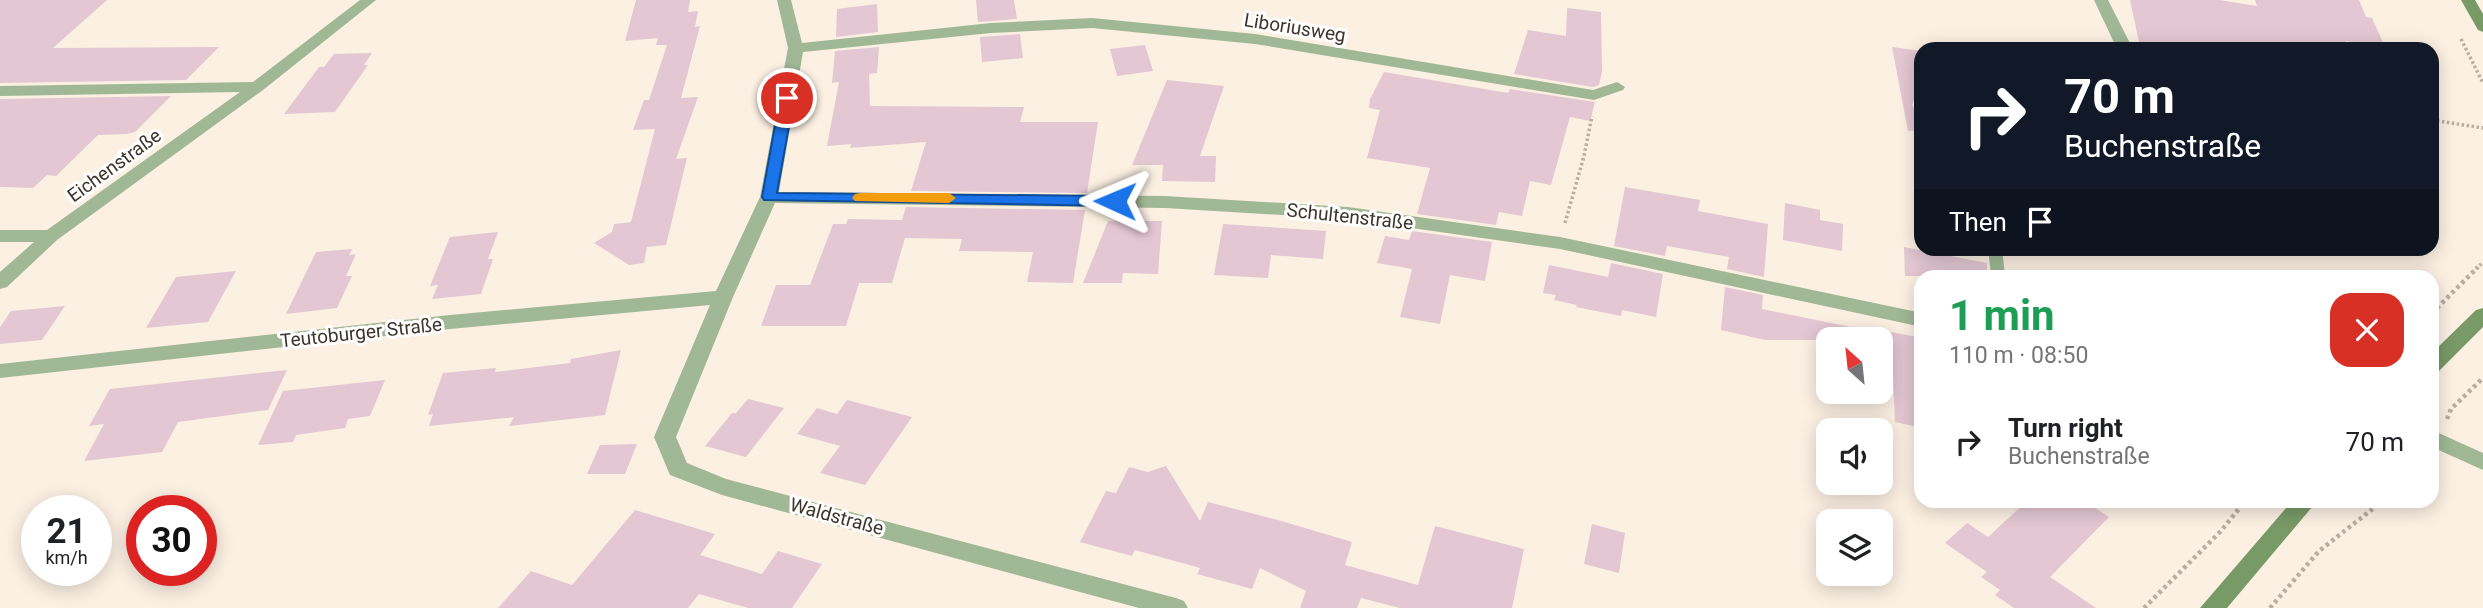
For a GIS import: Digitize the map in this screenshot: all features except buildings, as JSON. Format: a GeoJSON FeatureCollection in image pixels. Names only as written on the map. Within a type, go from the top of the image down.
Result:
{"type":"FeatureCollection","features":[{"type":"Feature","properties":{"kind":"main road"},"geometry":{"type":"LineString","coordinates":[[2468,0],[2483,27]]}},
{"type":"Feature","properties":{"kind":"main road"},"geometry":{"type":"LineString","coordinates":[[2439,359],[2483,315]]}},
{"type":"Feature","properties":{"kind":"main road"},"geometry":{"type":"LineString","coordinates":[[2211,608],[2300,508]]}},
{"type":"Feature","properties":{"kind":"street","name":"Eichenstraße"},"geometry":{"type":"LineString","coordinates":[[0,283],[51,236],[257,87],[369,0]]}},
{"type":"Feature","properties":{"kind":"street"},"geometry":{"type":"LineString","coordinates":[[723,297],[769,197],[796,48],[784,0]]}},
{"type":"Feature","properties":{"kind":"street"},"geometry":{"type":"LineString","coordinates":[[2101,0],[2119,42]]}},
{"type":"Feature","properties":{"kind":"street","name":"Liboriusweg"},"geometry":{"type":"LineString","coordinates":[[796,48],[991,28],[1092,23],[1255,39],[1594,95],[1617,87]]}},
{"type":"Feature","properties":{"kind":"street"},"geometry":{"type":"LineString","coordinates":[[0,91],[257,87]]}},
{"type":"Feature","properties":{"kind":"street","name":"Schultenstraße"},"geometry":{"type":"LineString","coordinates":[[769,197],[1178,203],[1348,213],[1560,243],[1816,295],[1914,318]]}},
{"type":"Feature","properties":{"kind":"street"},"geometry":{"type":"LineString","coordinates":[[0,236],[51,236]]}},
{"type":"Feature","properties":{"kind":"street","name":"Teutoburger Straße"},"geometry":{"type":"LineString","coordinates":[[0,372],[450,322],[723,297]]}},
{"type":"Feature","properties":{"kind":"street","name":"Waldstraße"},"geometry":{"type":"LineString","coordinates":[[723,297],[665,437],[678,469],[722,485],[1176,608]]}},
{"type":"Feature","properties":{"kind":"street"},"geometry":{"type":"LineString","coordinates":[[2439,441],[2483,461]]}},
{"type":"Feature","properties":{"kind":"path"},"geometry":{"type":"LineString","coordinates":[[1560,243],[1576,179],[1591,136],[1594,95]]}},
{"type":"Feature","properties":{"kind":"path"},"geometry":{"type":"LineString","coordinates":[[2439,121],[2483,128]]}},
{"type":"Feature","properties":{"kind":"path"},"geometry":{"type":"LineString","coordinates":[[2439,306],[2483,262]]}},
{"type":"Feature","properties":{"kind":"path"},"geometry":{"type":"LineString","coordinates":[[2439,432],[2451,409],[2483,378]]}},
{"type":"Feature","properties":{"kind":"path"},"geometry":{"type":"LineString","coordinates":[[2144,608],[2221,531],[2240,508]]}},
{"type":"Feature","properties":{"kind":"path"},"geometry":{"type":"LineString","coordinates":[[2270,608],[2319,551],[2374,508]]}},
{"type":"Feature","properties":{"kind":"slow traffic"},"geometry":{"type":"LineString","coordinates":[[860,198],[949,198]]}},
{"type":"Feature","properties":{"kind":"route"},"geometry":{"type":"LineString","coordinates":[[787,98],[769,197],[1115,201]]}}]}
